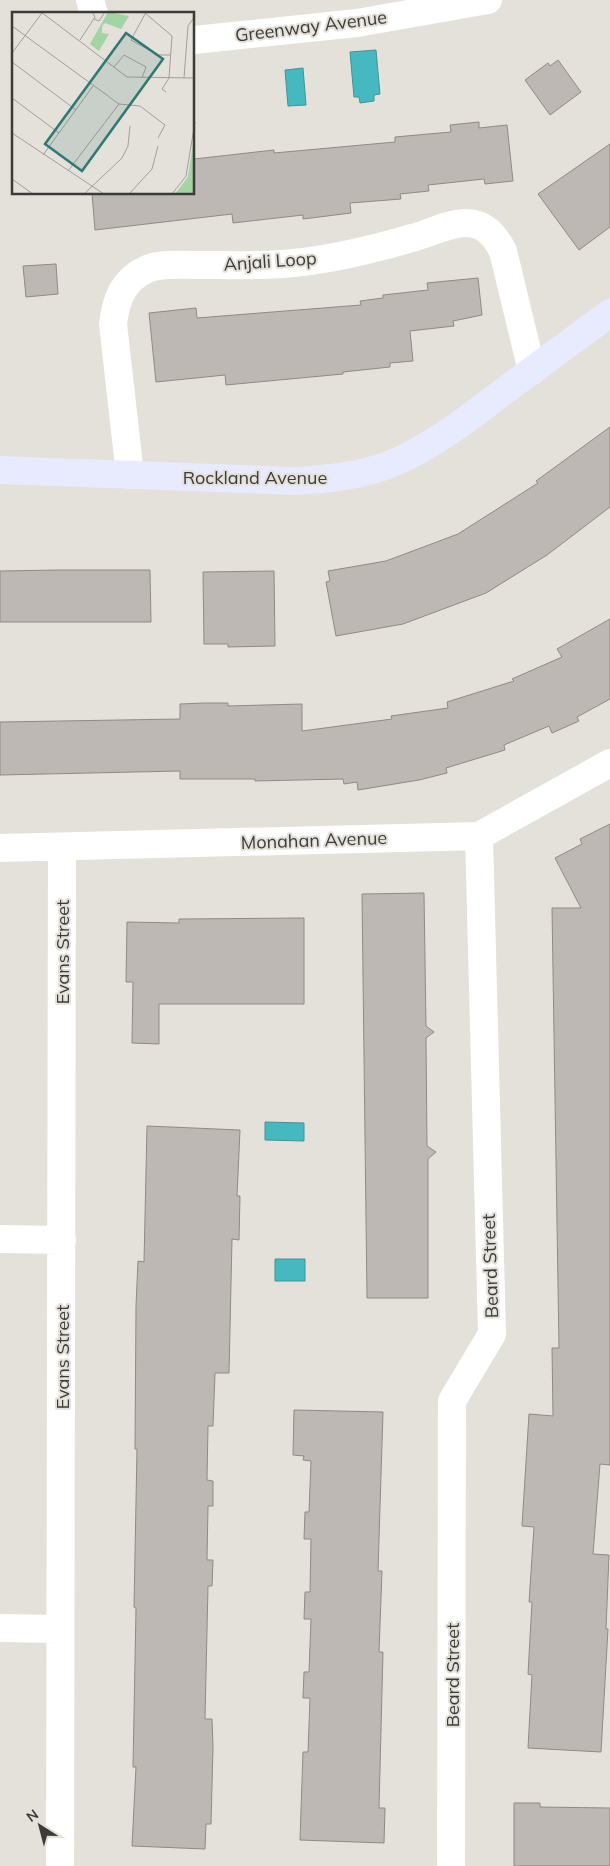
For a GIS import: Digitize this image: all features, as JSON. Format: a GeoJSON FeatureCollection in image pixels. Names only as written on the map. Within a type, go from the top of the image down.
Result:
{"type":"FeatureCollection","features":[{"type":"Feature","properties":{"kind":"street","name":"Greenway Avenue"},"geometry":{"type":"LineString","coordinates":[[195,40],[356,24],[488,0]]}},
{"type":"Feature","properties":{"kind":"street","name":"Anjali Loop"},"geometry":{"type":"LineString","coordinates":[[130,475],[113,324],[116,306],[122,290],[132,278],[148,268],[168,265],[283,264],[334,256],[401,240],[452,225],[467,223],[484,226],[495,237],[503,251],[532,370]]}},
{"type":"Feature","properties":{"kind":"street","name":"Rockland Avenue"},"geometry":{"type":"LineString","coordinates":[[0,470],[295,481],[328,479],[360,473],[389,465],[459,425],[610,313]]}},
{"type":"Feature","properties":{"kind":"street","name":"Monahan Avenue"},"geometry":{"type":"LineString","coordinates":[[0,848],[479,836],[610,763]]}},
{"type":"Feature","properties":{"kind":"street","name":"Beard Street"},"geometry":{"type":"LineString","coordinates":[[452,1866],[452,1401],[492,1334],[479,836]]}},
{"type":"Feature","properties":{"kind":"street","name":"Evans Street"},"geometry":{"type":"LineString","coordinates":[[60,1866],[62,847]]}},
{"type":"Feature","properties":{"kind":"street"},"geometry":{"type":"LineString","coordinates":[[0,1239],[62,1240]]}},
{"type":"Feature","properties":{"kind":"street"},"geometry":{"type":"LineString","coordinates":[[0,1628],[60,1629]]}},
{"type":"Feature","properties":{"kind":"water"},"geometry":{"type":"Polygon","coordinates":[[[376,50],[380,94],[374,95],[374,101],[360,103],[359,97],[354,97],[350,52],[376,50]]]}},
{"type":"Feature","properties":{"kind":"water"},"geometry":{"type":"Polygon","coordinates":[[[303,68],[306,105],[288,106],[285,70],[303,68]]]}},
{"type":"Feature","properties":{"kind":"water"},"geometry":{"type":"Polygon","coordinates":[[[265,1122],[304,1123],[304,1141],[265,1140],[265,1122]]]}},
{"type":"Feature","properties":{"kind":"water"},"geometry":{"type":"Polygon","coordinates":[[[275,1259],[305,1259],[305,1281],[275,1281],[275,1259]]]}},
{"type":"Feature","properties":{"kind":"building"},"geometry":{"type":"Polygon","coordinates":[[[558,60],[581,92],[550,115],[525,80],[548,63],[550,66],[558,60]]]}},
{"type":"Feature","properties":{"kind":"building"},"geometry":{"type":"Polygon","coordinates":[[[479,122],[479,128],[507,125],[513,181],[485,184],[484,179],[428,185],[429,191],[400,194],[401,199],[350,203],[351,213],[303,219],[303,215],[233,223],[232,214],[95,230],[92,195],[195,195],[195,159],[274,150],[274,153],[395,142],[395,137],[451,132],[450,125],[479,122]]]}},
{"type":"Feature","properties":{"kind":"building"},"geometry":{"type":"Polygon","coordinates":[[[610,144],[610,227],[579,250],[538,194],[610,144]]]}},
{"type":"Feature","properties":{"kind":"building"},"geometry":{"type":"Polygon","coordinates":[[[56,264],[58,294],[26,297],[23,266],[56,264]]]}},
{"type":"Feature","properties":{"kind":"building"},"geometry":{"type":"Polygon","coordinates":[[[478,278],[482,315],[453,321],[454,326],[410,331],[413,361],[390,363],[390,367],[343,372],[343,374],[226,385],[225,375],[156,382],[149,313],[196,308],[197,318],[361,305],[360,301],[383,298],[383,295],[428,290],[427,283],[478,278]]]}},
{"type":"Feature","properties":{"kind":"building"},"geometry":{"type":"Polygon","coordinates":[[[610,427],[610,507],[547,555],[486,593],[403,624],[336,636],[326,582],[330,581],[328,571],[386,561],[458,534],[538,483],[536,481],[610,427]]]}},
{"type":"Feature","properties":{"kind":"building"},"geometry":{"type":"Polygon","coordinates":[[[150,570],[151,622],[0,622],[0,571],[150,570]]]}},
{"type":"Feature","properties":{"kind":"building"},"geometry":{"type":"Polygon","coordinates":[[[274,571],[275,646],[228,647],[228,644],[204,644],[203,572],[274,571]]]}},
{"type":"Feature","properties":{"kind":"building"},"geometry":{"type":"Polygon","coordinates":[[[610,619],[610,699],[577,717],[579,721],[552,733],[549,726],[504,745],[505,750],[446,768],[447,773],[419,780],[358,790],[357,782],[344,784],[343,779],[255,781],[255,779],[180,779],[180,771],[0,775],[0,722],[180,719],[180,704],[204,703],[228,703],[228,706],[302,704],[302,731],[392,719],[391,716],[448,708],[447,702],[514,681],[512,679],[562,657],[557,649],[610,619]]]}},
{"type":"Feature","properties":{"kind":"building"},"geometry":{"type":"Polygon","coordinates":[[[610,824],[610,1465],[600,1464],[593,1554],[609,1555],[606,1629],[608,1629],[601,1752],[528,1748],[532,1675],[528,1674],[532,1602],[529,1602],[534,1527],[522,1526],[529,1414],[553,1416],[552,1348],[559,1348],[552,908],[581,908],[555,858],[582,844],[580,839],[610,824]]]}},
{"type":"Feature","properties":{"kind":"building"},"geometry":{"type":"Polygon","coordinates":[[[424,893],[426,1026],[434,1032],[426,1038],[427,1146],[436,1152],[428,1159],[428,1298],[367,1298],[362,894],[424,893]]]}},
{"type":"Feature","properties":{"kind":"building"},"geometry":{"type":"Polygon","coordinates":[[[304,918],[304,1004],[159,1004],[159,1044],[132,1043],[133,982],[126,982],[127,922],[179,923],[179,919],[304,918]]]}},
{"type":"Feature","properties":{"kind":"building"},"geometry":{"type":"Polygon","coordinates":[[[147,1126],[240,1130],[237,1196],[240,1196],[239,1240],[232,1239],[229,1373],[215,1373],[213,1426],[208,1426],[207,1480],[213,1481],[213,1506],[208,1506],[207,1560],[213,1560],[212,1586],[208,1586],[205,1719],[212,1719],[213,1747],[211,1824],[206,1824],[205,1849],[132,1846],[136,1767],[133,1767],[136,1608],[134,1607],[137,1449],[135,1449],[136,1306],[138,1261],[144,1262],[147,1126]]]}},
{"type":"Feature","properties":{"kind":"building"},"geometry":{"type":"Polygon","coordinates":[[[294,1410],[383,1412],[378,1571],[382,1571],[379,1652],[383,1652],[379,1808],[385,1808],[384,1843],[300,1840],[303,1752],[308,1752],[310,1698],[303,1698],[304,1672],[309,1672],[311,1619],[304,1619],[305,1592],[310,1592],[311,1539],[304,1539],[305,1512],[309,1512],[311,1461],[303,1460],[304,1456],[293,1455],[294,1410]]]}},
{"type":"Feature","properties":{"kind":"building"},"geometry":{"type":"Polygon","coordinates":[[[514,1803],[540,1803],[540,1807],[610,1808],[610,1866],[514,1866],[514,1803]]]}}]}
